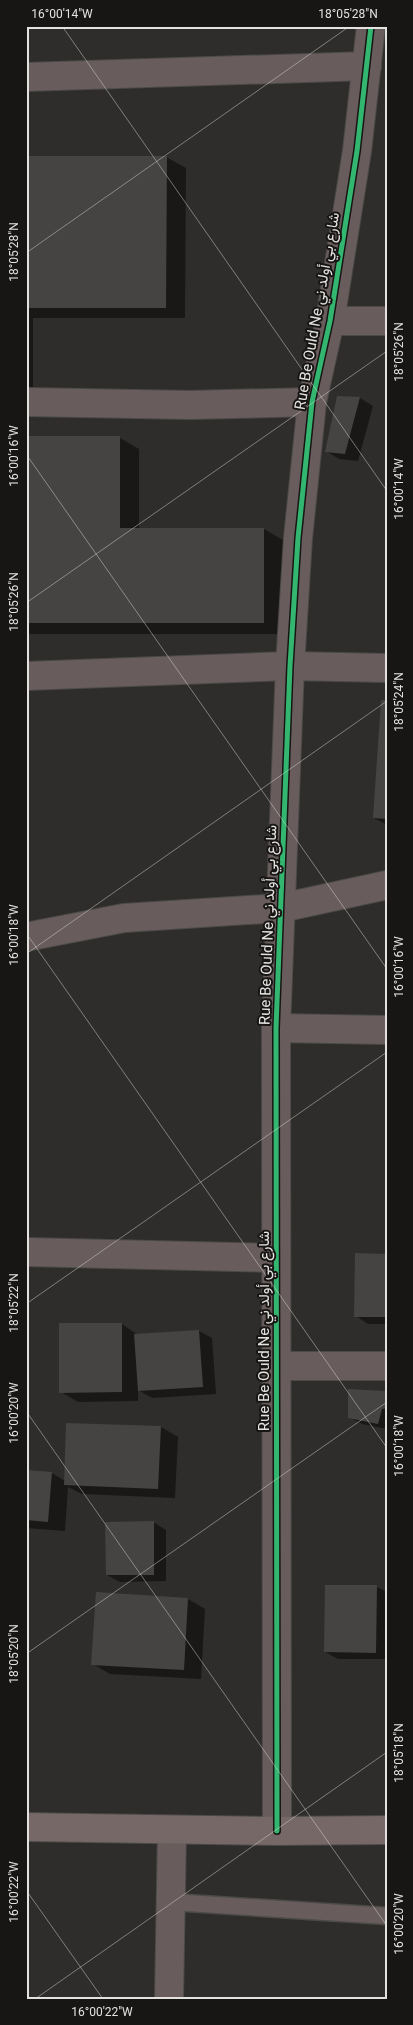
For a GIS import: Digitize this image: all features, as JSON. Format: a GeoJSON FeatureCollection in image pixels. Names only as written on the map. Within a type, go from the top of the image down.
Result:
{"type":"FeatureCollection","features":[{"type":"Feature","properties":{"kind":"main road"},"geometry":{"type":"LineString","coordinates":[[26,1827],[277,1831],[387,1830]]}},
{"type":"Feature","properties":{"kind":"street","name":"Rue Be Ould Ne شارع بي أولد ني"},"geometry":{"type":"LineString","coordinates":[[277,1831],[276,1028],[290,666],[298,538],[312,402],[330,321],[357,151],[371,26]]}},
{"type":"Feature","properties":{"kind":"street"},"geometry":{"type":"LineString","coordinates":[[26,77],[367,66]]}},
{"type":"Feature","properties":{"kind":"street"},"geometry":{"type":"LineString","coordinates":[[330,321],[387,321]]}},
{"type":"Feature","properties":{"kind":"street"},"geometry":{"type":"LineString","coordinates":[[26,402],[190,405],[312,402]]}},
{"type":"Feature","properties":{"kind":"street"},"geometry":{"type":"LineString","coordinates":[[26,676],[290,666],[387,668]]}},
{"type":"Feature","properties":{"kind":"street"},"geometry":{"type":"LineString","coordinates":[[26,936],[124,918],[281,908],[387,885]]}},
{"type":"Feature","properties":{"kind":"street"},"geometry":{"type":"LineString","coordinates":[[276,1028],[387,1030]]}},
{"type":"Feature","properties":{"kind":"street"},"geometry":{"type":"LineString","coordinates":[[26,1252],[276,1258]]}},
{"type":"Feature","properties":{"kind":"street"},"geometry":{"type":"LineString","coordinates":[[276,1366],[387,1366]]}},
{"type":"Feature","properties":{"kind":"street"},"geometry":{"type":"LineString","coordinates":[[169,1999],[172,1830]]}},
{"type":"Feature","properties":{"kind":"lane"},"geometry":{"type":"LineString","coordinates":[[171,1902],[387,1916]]}},
{"type":"Feature","properties":{"kind":"building"},"geometry":{"type":"Polygon","coordinates":[[[26,156],[167,156],[166,308],[26,308],[26,156]]]}},
{"type":"Feature","properties":{"kind":"building"},"geometry":{"type":"Polygon","coordinates":[[[337,396],[360,397],[345,454],[325,452],[337,396]]]}},
{"type":"Feature","properties":{"kind":"building"},"geometry":{"type":"Polygon","coordinates":[[[26,436],[120,436],[120,528],[264,528],[264,623],[26,623],[26,436]]]}},
{"type":"Feature","properties":{"kind":"building"},"geometry":{"type":"Polygon","coordinates":[[[381,700],[387,700],[387,819],[373,818],[381,700]]]}},
{"type":"Feature","properties":{"kind":"building"},"geometry":{"type":"Polygon","coordinates":[[[355,1253],[387,1254],[387,1317],[354,1317],[355,1253]]]}},
{"type":"Feature","properties":{"kind":"building"},"geometry":{"type":"Polygon","coordinates":[[[59,1323],[122,1323],[122,1392],[59,1393],[59,1323]]]}},
{"type":"Feature","properties":{"kind":"building"},"geometry":{"type":"Polygon","coordinates":[[[199,1330],[203,1387],[138,1391],[134,1334],[199,1330]]]}},
{"type":"Feature","properties":{"kind":"building"},"geometry":{"type":"Polygon","coordinates":[[[348,1389],[386,1391],[387,1408],[382,1409],[378,1424],[348,1418],[348,1389]]]}},
{"type":"Feature","properties":{"kind":"building"},"geometry":{"type":"Polygon","coordinates":[[[66,1423],[161,1426],[158,1489],[64,1485],[66,1423]]]}},
{"type":"Feature","properties":{"kind":"building"},"geometry":{"type":"Polygon","coordinates":[[[26,1470],[52,1472],[48,1522],[26,1520],[26,1470]]]}},
{"type":"Feature","properties":{"kind":"building"},"geometry":{"type":"Polygon","coordinates":[[[154,1521],[154,1575],[106,1575],[105,1522],[154,1521]]]}},
{"type":"Feature","properties":{"kind":"building"},"geometry":{"type":"Polygon","coordinates":[[[325,1585],[377,1585],[376,1653],[324,1652],[325,1585]]]}},
{"type":"Feature","properties":{"kind":"building"},"geometry":{"type":"Polygon","coordinates":[[[96,1592],[188,1598],[184,1670],[91,1665],[96,1592]]]}},
{"type":"Feature","properties":{"kind":"cycle path"},"geometry":{"type":"LineString","coordinates":[[277,1831],[276,1028],[290,666],[298,538],[312,402],[330,321],[357,151],[371,26]]}}]}
